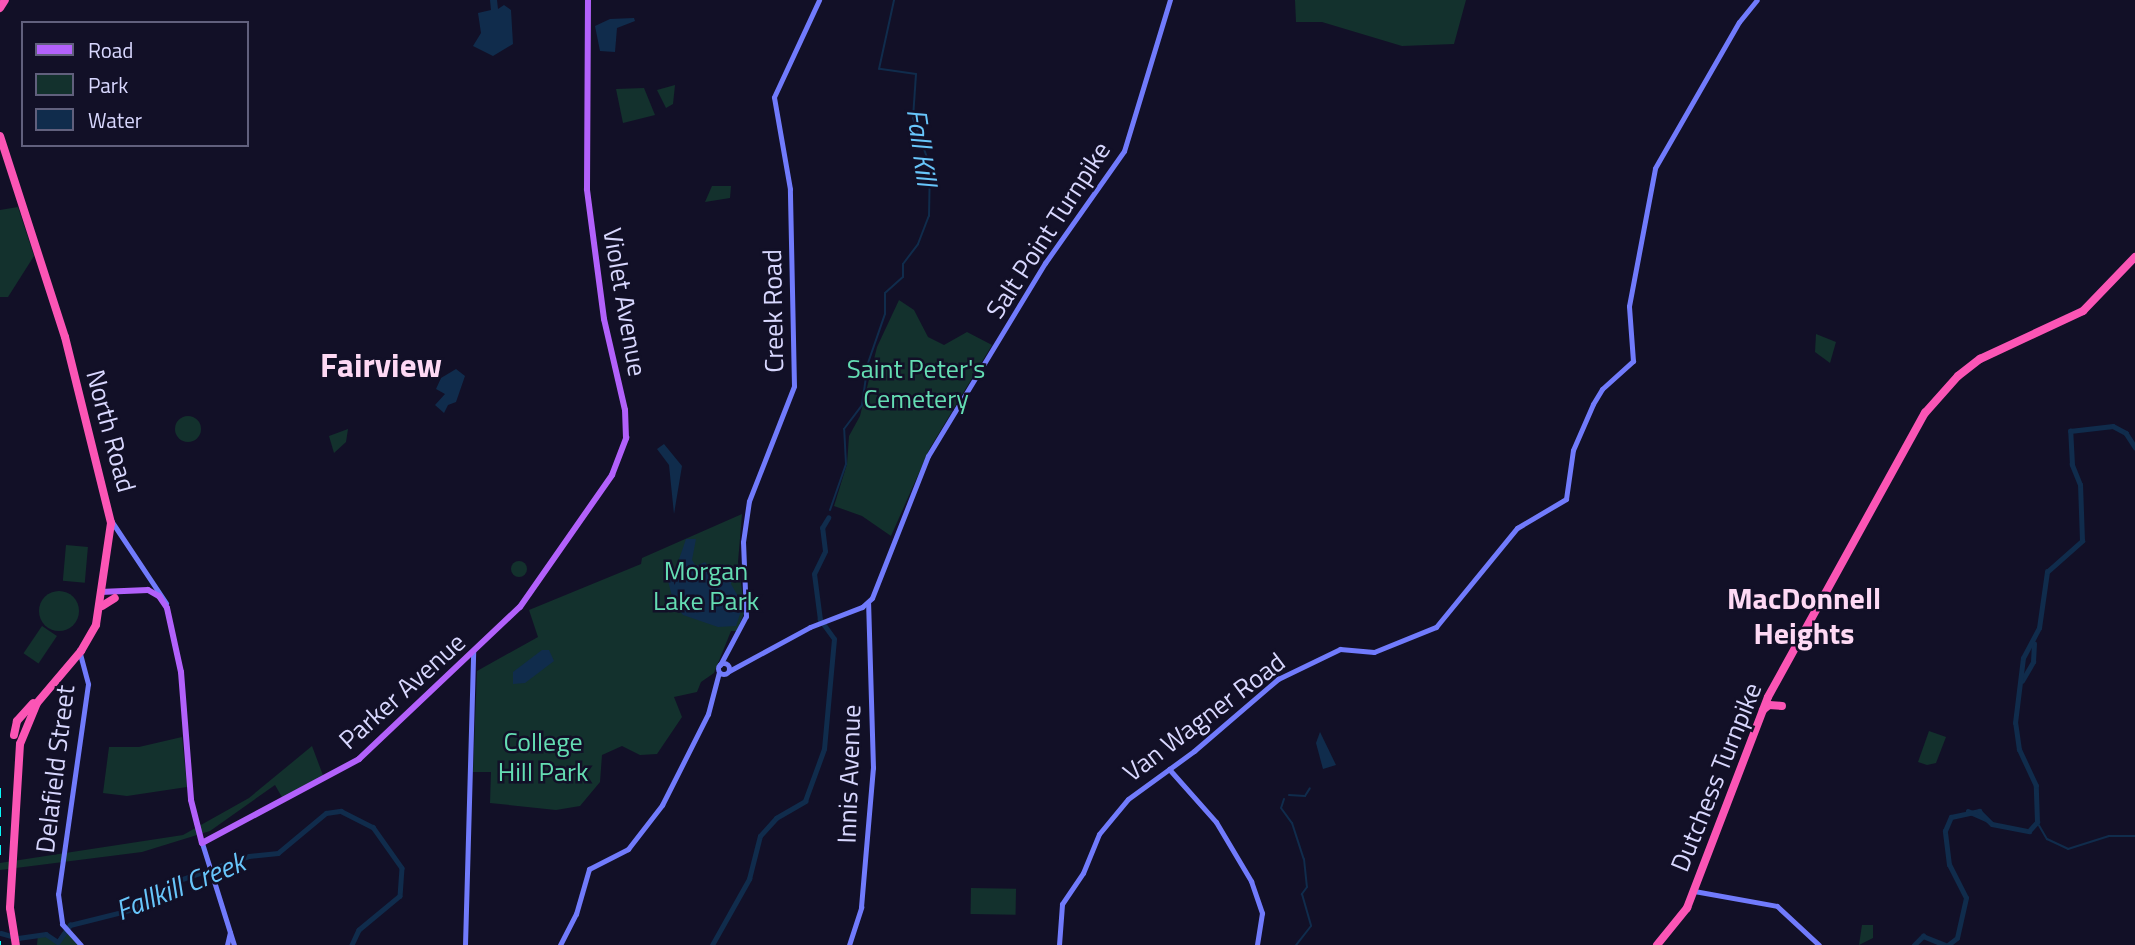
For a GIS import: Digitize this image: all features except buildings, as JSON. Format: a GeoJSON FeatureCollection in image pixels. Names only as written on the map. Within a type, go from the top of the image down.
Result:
{"type":"FeatureCollection","features":[{"type":"Feature","properties":{"kind":"highway"},"geometry":{"type":"LineString","coordinates":[[0,8],[5,0]]}},
{"type":"Feature","properties":{"kind":"highway","name":"North Road"},"geometry":{"type":"LineString","coordinates":[[0,136],[48,290],[109,518]]}},
{"type":"Feature","properties":{"kind":"highway","name":"Dutchess Turnpike"},"geometry":{"type":"LineString","coordinates":[[1657,945],[1676,928],[1694,891],[1761,712],[1932,404],[1958,376],[1991,352],[2083,311],[2135,257]]}},
{"type":"Feature","properties":{"kind":"highway","name":"Delafield Street"},"geometry":{"type":"LineString","coordinates":[[80,650],[101,609],[109,518]]}},
{"type":"Feature","properties":{"kind":"highway","name":"Delafield Street"},"geometry":{"type":"LineString","coordinates":[[80,650],[93,622],[101,594]]}},
{"type":"Feature","properties":{"kind":"highway"},"geometry":{"type":"LineString","coordinates":[[101,609],[107,599],[115,598]]}},
{"type":"Feature","properties":{"kind":"highway"},"geometry":{"type":"LineString","coordinates":[[13,735],[17,721],[80,650]]}},
{"type":"Feature","properties":{"kind":"highway"},"geometry":{"type":"LineString","coordinates":[[13,939],[10,911],[21,740],[39,700],[80,650]]}},
{"type":"Feature","properties":{"kind":"highway"},"geometry":{"type":"LineString","coordinates":[[13,939],[7,904],[15,757],[21,729],[35,701]]}},
{"type":"Feature","properties":{"kind":"highway"},"geometry":{"type":"LineString","coordinates":[[1761,712],[1769,705],[1782,706]]}},
{"type":"Feature","properties":{"kind":"highway"},"geometry":{"type":"LineString","coordinates":[[10,911],[17,888]]}},
{"type":"Feature","properties":{"kind":"main road","name":"Violet Avenue"},"geometry":{"type":"LineString","coordinates":[[536,585],[612,475],[626,438],[625,410],[603,312],[587,189],[588,0]]}},
{"type":"Feature","properties":{"kind":"main road","name":"Parker Avenue"},"geometry":{"type":"LineString","coordinates":[[202,843],[349,766],[503,626],[536,585]]}},
{"type":"Feature","properties":{"kind":"main road"},"geometry":{"type":"LineString","coordinates":[[101,594],[115,598],[150,592]]}},
{"type":"Feature","properties":{"kind":"main road"},"geometry":{"type":"LineString","coordinates":[[101,594],[150,592],[166,606]]}},
{"type":"Feature","properties":{"kind":"main road","name":"North Road"},"geometry":{"type":"LineString","coordinates":[[166,606],[178,656],[190,797],[202,843]]}},
{"type":"Feature","properties":{"kind":"street","name":"Creek Road"},"geometry":{"type":"LineString","coordinates":[[724,667],[746,616],[746,513],[795,380],[790,185],[775,93],[819,0]]}},
{"type":"Feature","properties":{"kind":"street","name":"Salt Point Turnpike"},"geometry":{"type":"LineString","coordinates":[[868,603],[879,582],[904,510],[931,451],[1045,263],[1124,151],[1170,0]]}},
{"type":"Feature","properties":{"kind":"street","name":"Van Wagner Road"},"geometry":{"type":"LineString","coordinates":[[1059,945],[1057,921],[1062,904],[1083,873],[1099,834],[1128,799],[1206,741],[1270,684],[1306,663],[1343,648],[1374,652],[1436,626],[1517,528],[1566,499],[1573,450],[1593,404],[1634,357],[1629,306],[1655,168],[1739,22],[1757,0]]}},
{"type":"Feature","properties":{"kind":"street","name":"North Road"},"geometry":{"type":"LineString","coordinates":[[109,518],[119,529],[166,606]]}},
{"type":"Feature","properties":{"kind":"street","name":"North Road"},"geometry":{"type":"LineString","coordinates":[[147,575],[150,592]]}},
{"type":"Feature","properties":{"kind":"street"},"geometry":{"type":"LineString","coordinates":[[871,617],[879,582]]}},
{"type":"Feature","properties":{"kind":"street"},"geometry":{"type":"LineString","coordinates":[[560,945],[576,914],[589,869],[628,849],[662,805],[708,714],[724,667],[737,666],[821,623],[868,603]]}},
{"type":"Feature","properties":{"kind":"street","name":"Innis Avenue"},"geometry":{"type":"LineString","coordinates":[[849,945],[861,907],[873,768],[866,658],[871,617],[868,603]]}},
{"type":"Feature","properties":{"kind":"street"},"geometry":{"type":"LineString","coordinates":[[856,610],[866,610],[871,617]]}},
{"type":"Feature","properties":{"kind":"street","name":"Delafield Street"},"geometry":{"type":"LineString","coordinates":[[80,650],[88,686],[58,892],[60,917],[65,928],[80,943]]}},
{"type":"Feature","properties":{"kind":"street"},"geometry":{"type":"LineString","coordinates":[[465,945],[473,651]]}},
{"type":"Feature","properties":{"kind":"street"},"geometry":{"type":"LineString","coordinates":[[1169,769],[1216,822],[1251,881],[1262,913],[1257,945]]}},
{"type":"Feature","properties":{"kind":"street"},"geometry":{"type":"LineString","coordinates":[[202,843],[231,932],[231,945]]}},
{"type":"Feature","properties":{"kind":"street"},"geometry":{"type":"LineString","coordinates":[[1694,891],[1777,906],[1819,945]]}},
{"type":"Feature","properties":{"kind":"green space"},"geometry":{"type":"Polygon","coordinates":[[[1295,0],[1466,0],[1454,44],[1402,46],[1322,22],[1296,22],[1295,0]]]}},
{"type":"Feature","properties":{"kind":"green space"},"geometry":{"type":"Polygon","coordinates":[[[675,85],[673,104],[666,108],[657,90],[675,85]]]}},
{"type":"Feature","properties":{"kind":"green space"},"geometry":{"type":"Polygon","coordinates":[[[644,88],[655,115],[623,123],[616,89],[644,88]]]}},
{"type":"Feature","properties":{"kind":"green space"},"geometry":{"type":"Polygon","coordinates":[[[712,186],[731,186],[730,198],[705,202],[712,186]]]}},
{"type":"Feature","properties":{"kind":"green space"},"geometry":{"type":"Polygon","coordinates":[[[18,207],[34,256],[8,297],[0,297],[0,210],[18,207]]]}},
{"type":"Feature","properties":{"kind":"green space","name":"Saint Peter's Cemetery"},"geometry":{"type":"Polygon","coordinates":[[[899,300],[914,310],[928,337],[944,345],[967,332],[992,345],[930,448],[891,536],[862,516],[834,506],[847,464],[849,436],[860,416],[877,347],[899,300]]]}},
{"type":"Feature","properties":{"kind":"green space"},"geometry":{"type":"Polygon","coordinates":[[[1816,334],[1836,342],[1830,363],[1815,352],[1816,334]]]}},
{"type":"Feature","properties":{"kind":"green space"},"geometry":{"type":"Polygon","coordinates":[[[188,416],[197,420],[201,429],[197,438],[188,442],[179,438],[175,429],[179,420],[188,416]]]}},
{"type":"Feature","properties":{"kind":"green space"},"geometry":{"type":"Polygon","coordinates":[[[348,429],[346,442],[334,453],[329,436],[348,429]]]}},
{"type":"Feature","properties":{"kind":"green space"},"geometry":{"type":"Polygon","coordinates":[[[742,514],[738,562],[745,611],[737,631],[731,631],[714,673],[701,682],[697,692],[674,697],[682,717],[657,754],[640,755],[622,746],[602,755],[600,782],[580,806],[556,810],[490,803],[491,772],[473,772],[477,671],[538,637],[529,610],[641,564],[642,558],[742,514]]]}},
{"type":"Feature","properties":{"kind":"green space"},"geometry":{"type":"Polygon","coordinates":[[[66,545],[88,547],[85,583],[63,581],[66,545]]]}},
{"type":"Feature","properties":{"kind":"green space"},"geometry":{"type":"Polygon","coordinates":[[[516,561],[522,561],[527,569],[525,575],[516,577],[511,572],[511,566],[516,561]]]}},
{"type":"Feature","properties":{"kind":"green space"},"geometry":{"type":"Polygon","coordinates":[[[59,591],[67,592],[73,597],[78,603],[78,619],[73,625],[67,630],[59,631],[51,630],[45,625],[40,619],[39,611],[40,603],[45,597],[51,592],[59,591]]]}},
{"type":"Feature","properties":{"kind":"green space"},"geometry":{"type":"Polygon","coordinates":[[[42,626],[57,636],[38,663],[24,653],[42,626]]]}},
{"type":"Feature","properties":{"kind":"green space"},"geometry":{"type":"Polygon","coordinates":[[[1929,731],[1946,737],[1936,763],[1927,765],[1918,762],[1929,731]]]}},
{"type":"Feature","properties":{"kind":"green space"},"geometry":{"type":"Polygon","coordinates":[[[182,737],[187,787],[127,796],[103,793],[109,747],[139,747],[182,737]]]}},
{"type":"Feature","properties":{"kind":"green space"},"geometry":{"type":"Polygon","coordinates":[[[312,746],[324,778],[283,799],[275,785],[210,831],[142,852],[0,870],[0,863],[183,835],[249,798],[312,746]]]}},
{"type":"Feature","properties":{"kind":"green space"},"geometry":{"type":"Polygon","coordinates":[[[971,888],[1016,889],[1016,915],[971,914],[971,888]]]}},
{"type":"Feature","properties":{"kind":"green space"},"geometry":{"type":"Polygon","coordinates":[[[1862,925],[1873,925],[1873,938],[1859,945],[1862,925]]]}},
{"type":"Feature","properties":{"kind":"green space"},"geometry":{"type":"Polygon","coordinates":[[[64,930],[78,945],[37,945],[38,934],[48,934],[56,942],[64,930]]]}},
{"type":"Feature","properties":{"kind":"water"},"geometry":{"type":"Polygon","coordinates":[[[490,0],[497,0],[498,9],[504,5],[511,10],[513,44],[493,56],[473,46],[481,33],[478,13],[491,10],[490,0]]]}},
{"type":"Feature","properties":{"kind":"water"},"geometry":{"type":"Polygon","coordinates":[[[634,18],[635,21],[617,28],[615,52],[600,51],[595,26],[610,19],[634,18]]]}},
{"type":"Feature","properties":{"kind":"water"},"geometry":{"type":"Polygon","coordinates":[[[456,369],[465,376],[456,402],[448,405],[444,413],[435,405],[445,394],[436,389],[441,378],[456,369]]]}},
{"type":"Feature","properties":{"kind":"water"},"geometry":{"type":"Polygon","coordinates":[[[664,444],[682,466],[674,514],[669,465],[657,449],[664,444]]]}},
{"type":"Feature","properties":{"kind":"water"},"geometry":{"type":"Polygon","coordinates":[[[686,539],[696,539],[692,560],[696,566],[705,562],[714,576],[723,564],[734,571],[731,584],[743,605],[736,626],[718,627],[683,615],[674,604],[667,577],[676,568],[686,539]]]}},
{"type":"Feature","properties":{"kind":"water"},"geometry":{"type":"Polygon","coordinates":[[[542,650],[549,650],[554,661],[525,683],[513,684],[513,672],[542,650]]]}},
{"type":"Feature","properties":{"kind":"water"},"geometry":{"type":"Polygon","coordinates":[[[1320,732],[1336,765],[1323,769],[1316,743],[1320,732]]]}},
{"type":"Feature","properties":{"kind":"waterway","name":"Fall Kill"},"geometry":{"type":"LineString","coordinates":[[830,510],[846,464],[844,429],[862,405],[868,363],[885,314],[885,293],[903,277],[903,264],[918,244],[929,216],[930,166],[913,118],[916,74],[879,69],[894,0]]}},
{"type":"Feature","properties":{"kind":"waterway"},"geometry":{"type":"LineString","coordinates":[[1948,945],[1957,938],[1966,898],[1949,865],[1945,831],[1951,817],[1979,811],[1992,824],[2029,831],[2037,822],[2036,786],[2019,750],[2015,723],[2023,658],[2039,628],[2047,572],[2082,541],[2080,485],[2072,465],[2070,431],[2113,426],[2126,433],[2135,447]]}},
{"type":"Feature","properties":{"kind":"waterway","name":"Fallkill Creek"},"geometry":{"type":"LineString","coordinates":[[712,945],[749,879],[760,836],[776,818],[805,801],[824,749],[834,639],[820,620],[814,574],[825,551],[822,528],[828,518]]}},
{"type":"Feature","properties":{"kind":"waterway"},"geometry":{"type":"LineString","coordinates":[[2022,681],[2033,662],[2034,644]]}},
{"type":"Feature","properties":{"kind":"waterway"},"geometry":{"type":"LineString","coordinates":[[1289,795],[1305,796],[1310,788]]}},
{"type":"Feature","properties":{"kind":"waterway"},"geometry":{"type":"LineString","coordinates":[[1284,799],[1281,808],[1292,823],[1304,859],[1307,887],[1302,894],[1311,926],[1296,945]]}},
{"type":"Feature","properties":{"kind":"waterway","name":"Fallkill Creek"},"geometry":{"type":"LineString","coordinates":[[1,933],[18,938],[46,934],[58,942],[70,925],[134,909],[177,881],[249,856],[278,853],[326,813],[341,811],[373,827],[402,868],[400,896],[359,930],[352,945]]}},
{"type":"Feature","properties":{"kind":"waterway"},"geometry":{"type":"LineString","coordinates":[[1968,811],[1986,819]]}},
{"type":"Feature","properties":{"kind":"waterway"},"geometry":{"type":"LineString","coordinates":[[2037,822],[2047,839],[2068,849],[2109,836],[2135,836]]}},
{"type":"Feature","properties":{"kind":"waterway"},"geometry":{"type":"LineString","coordinates":[[1914,945],[1923,936],[1945,945]]}},
{"type":"Feature","properties":{"kind":"railway"},"geometry":{"type":"LineString","coordinates":[[0,788],[0,856]]}},
{"type":"Feature","properties":{"kind":"district","name":"Fairview"},"geometry":{"type":"Point","coordinates":[381,366]}},
{"type":"Feature","properties":{"kind":"district","name":"MacDonnell Heights"},"geometry":{"type":"Point","coordinates":[1804,615]}},
{"type":"Feature","properties":{"kind":"park label","name":"Morgan Lake Park"},"geometry":{"type":"Point","coordinates":[706,586]}},
{"type":"Feature","properties":{"kind":"park label","name":"College Hill Park"},"geometry":{"type":"Point","coordinates":[543,757]}}]}
